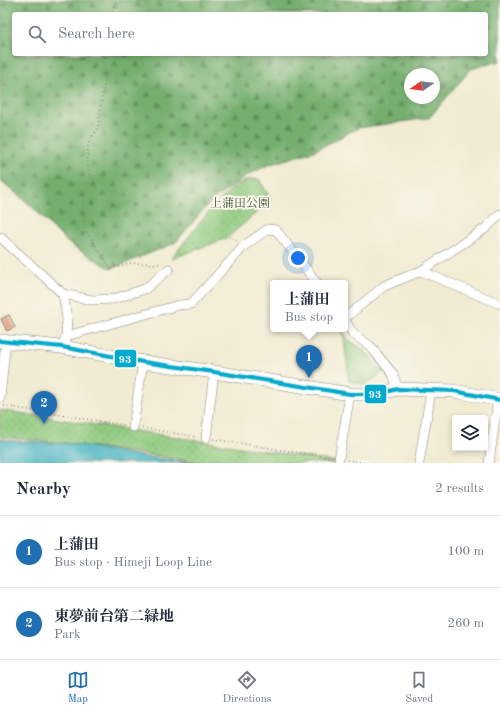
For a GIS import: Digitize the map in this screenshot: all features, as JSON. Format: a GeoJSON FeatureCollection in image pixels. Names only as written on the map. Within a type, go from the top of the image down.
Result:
{"type":"FeatureCollection","features":[{"type":"Feature","properties":{"kind":"main road"},"geometry":{"type":"LineString","coordinates":[[3,341],[64,342],[143,362],[350,394],[378,394],[398,389],[431,392],[454,392],[499,400]]}},
{"type":"Feature","properties":{"kind":"street"},"geometry":{"type":"LineString","coordinates":[[348,316],[384,286],[421,271],[486,228],[500,214]]}},
{"type":"Feature","properties":{"kind":"street"},"geometry":{"type":"LineString","coordinates":[[63,294],[67,318],[64,342],[179,305],[191,304],[244,246],[268,229],[276,230],[315,280]]}},
{"type":"Feature","properties":{"kind":"street"},"geometry":{"type":"LineString","coordinates":[[0,236],[63,294],[92,300],[113,300],[145,288],[169,269]]}},
{"type":"Feature","properties":{"kind":"street"},"geometry":{"type":"LineString","coordinates":[[421,271],[500,304]]}},
{"type":"Feature","properties":{"kind":"street"},"geometry":{"type":"LineString","coordinates":[[348,325],[353,334],[370,346],[393,374],[398,389]]}},
{"type":"Feature","properties":{"kind":"street"},"geometry":{"type":"LineString","coordinates":[[0,398],[3,341]]}},
{"type":"Feature","properties":{"kind":"street"},"geometry":{"type":"LineString","coordinates":[[133,427],[143,362]]}},
{"type":"Feature","properties":{"kind":"street"},"geometry":{"type":"LineString","coordinates":[[206,438],[214,372]]}},
{"type":"Feature","properties":{"kind":"street"},"geometry":{"type":"LineString","coordinates":[[419,463],[431,392]]}},
{"type":"Feature","properties":{"kind":"street"},"geometry":{"type":"LineString","coordinates":[[339,459],[350,394]]}},
{"type":"Feature","properties":{"kind":"street"},"geometry":{"type":"LineString","coordinates":[[489,463],[499,400]]}},
{"type":"Feature","properties":{"kind":"path"},"geometry":{"type":"LineString","coordinates":[[111,12],[117,0]]}},
{"type":"Feature","properties":{"kind":"path"},"geometry":{"type":"LineString","coordinates":[[100,56],[105,77],[98,128],[88,144],[86,163],[90,177],[83,202],[84,228],[111,269],[132,263],[160,264]]}},
{"type":"Feature","properties":{"kind":"path"},"geometry":{"type":"LineString","coordinates":[[0,405],[367,463]]}},
{"type":"Feature","properties":{"kind":"green space"},"geometry":{"type":"Polygon","coordinates":[[[0,0],[500,0],[500,61],[471,69],[429,118],[358,128],[314,151],[268,165],[248,175],[211,201],[175,243],[111,269],[68,243],[29,204],[0,180],[0,0]]]}},
{"type":"Feature","properties":{"kind":"green space","name":"上蒲田公園"},"geometry":{"type":"Polygon","coordinates":[[[249,179],[259,179],[271,200],[227,238],[171,259],[214,206],[224,196],[244,181],[249,179]]]}},
{"type":"Feature","properties":{"kind":"green space"},"geometry":{"type":"Polygon","coordinates":[[[343,332],[349,340],[365,351],[383,372],[365,385],[349,381],[343,332]]]}},
{"type":"Feature","properties":{"kind":"green space"},"geometry":{"type":"Polygon","coordinates":[[[0,410],[344,463],[204,463],[76,444],[0,437],[0,410]]]}},
{"type":"Feature","properties":{"kind":"water"},"geometry":{"type":"Polygon","coordinates":[[[0,439],[76,444],[146,457],[197,463],[0,463],[0,439]]]}},
{"type":"Feature","properties":{"kind":"building"},"geometry":{"type":"Polygon","coordinates":[[[9,315],[15,327],[7,331],[1,319],[9,315]]]}},
{"type":"Feature","properties":{"kind":"transit line","name":"93"},"geometry":{"type":"LineString","coordinates":[[0,341],[62,347],[143,362],[350,394],[378,394],[398,389],[454,391],[500,400]]}},
{"type":"Feature","properties":{"kind":"place","name":"上蒲田"},"geometry":{"type":"Point","coordinates":[309,378]}},
{"type":"Feature","properties":{"kind":"place","name":"東夢前台第二緑地"},"geometry":{"type":"Point","coordinates":[44,424]}}]}
